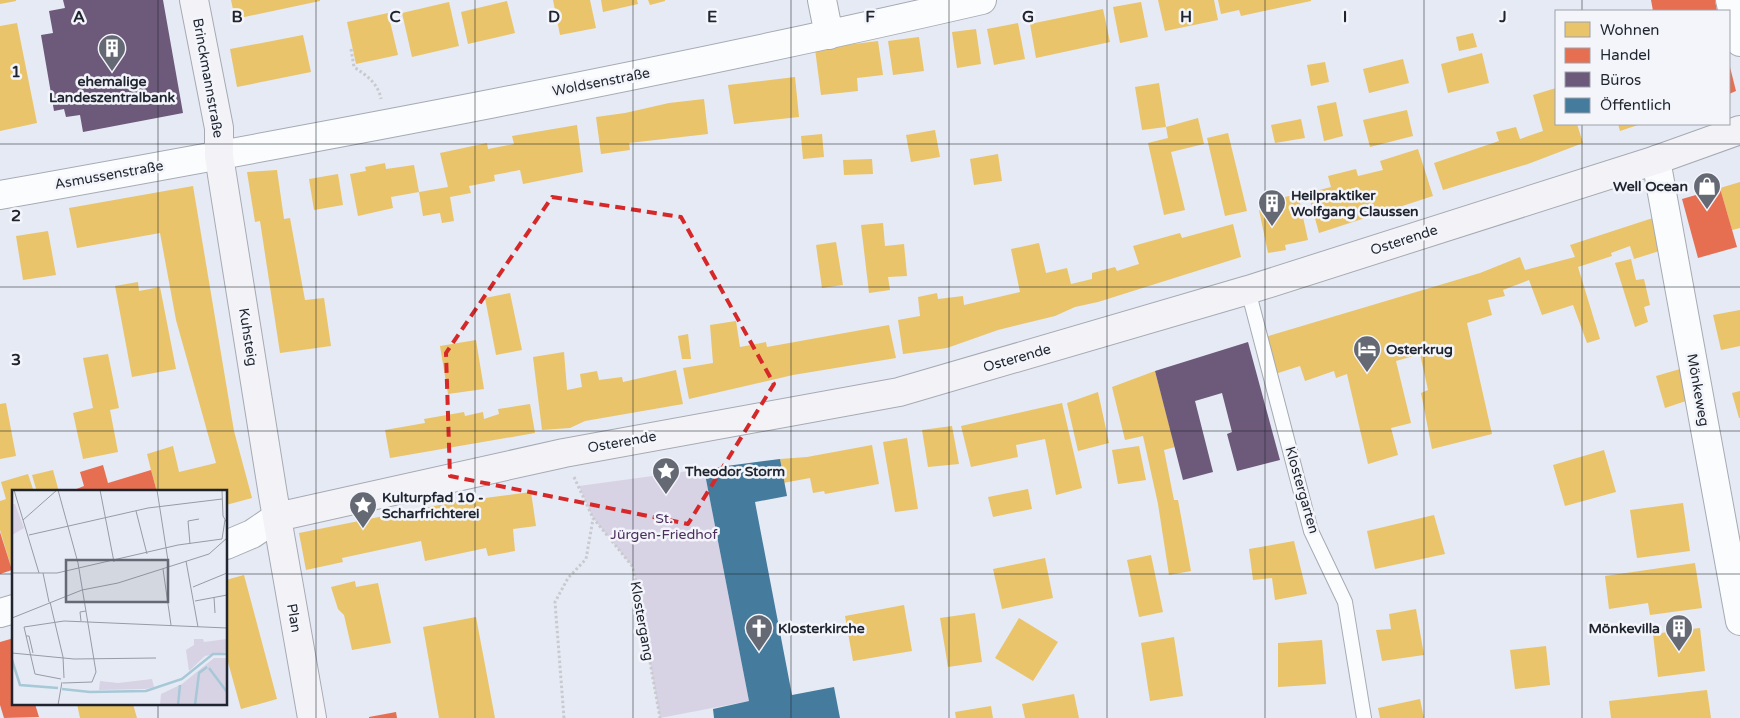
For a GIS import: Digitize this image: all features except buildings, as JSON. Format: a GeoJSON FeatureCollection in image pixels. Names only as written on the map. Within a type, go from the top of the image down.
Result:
{"type":"FeatureCollection","features":[{"type":"Feature","properties":{"kind":"main road","name":"Brinckmannstraße"},"geometry":{"type":"LineString","coordinates":[[194,0],[219,128],[219,156]]}},
{"type":"Feature","properties":{"kind":"main road","name":"Osterende"},"geometry":{"type":"LineString","coordinates":[[277,518],[564,453],[899,392],[1248,290],[1656,160],[1740,130]]}},
{"type":"Feature","properties":{"kind":"main road","name":"Kuhsteig"},"geometry":{"type":"LineString","coordinates":[[219,156],[277,518]]}},
{"type":"Feature","properties":{"kind":"main road","name":"Plan"},"geometry":{"type":"LineString","coordinates":[[277,518],[312,718]]}},
{"type":"Feature","properties":{"kind":"street"},"geometry":{"type":"LineString","coordinates":[[822,0],[829,35]]}},
{"type":"Feature","properties":{"kind":"street","name":"Woldsenstraße"},"geometry":{"type":"LineString","coordinates":[[219,156],[829,35],[982,0]]}},
{"type":"Feature","properties":{"kind":"street"},"geometry":{"type":"LineString","coordinates":[[1730,0],[1740,42]]}},
{"type":"Feature","properties":{"kind":"street","name":"Asmussenstraße"},"geometry":{"type":"LineString","coordinates":[[0,195],[219,156]]}},
{"type":"Feature","properties":{"kind":"street","name":"Mönkeweg"},"geometry":{"type":"LineString","coordinates":[[1656,160],[1740,621]]}},
{"type":"Feature","properties":{"kind":"street"},"geometry":{"type":"LineString","coordinates":[[228,544],[252,534],[277,518]]}},
{"type":"Feature","properties":{"kind":"lane","name":"Klostergarten"},"geometry":{"type":"LineString","coordinates":[[1248,290],[1311,531],[1345,602],[1364,718]]}},
{"type":"Feature","properties":{"kind":"path"},"geometry":{"type":"LineString","coordinates":[[351,49],[354,66],[370,78],[380,92],[385,124]]}},
{"type":"Feature","properties":{"kind":"path","name":"Klostergang"},"geometry":{"type":"LineString","coordinates":[[564,453],[593,518],[632,567],[660,718]]}},
{"type":"Feature","properties":{"kind":"path"},"geometry":{"type":"LineString","coordinates":[[564,718],[555,602],[568,578],[586,559],[593,518]]}},
{"type":"Feature","properties":{"kind":"highlighted area"},"geometry":{"type":"Polygon","coordinates":[[[552,197],[681,217],[774,384],[688,524],[450,476],[446,353],[552,197]]]}},
{"type":"Feature","properties":{"kind":"green space","name":"St. Jürgen-Friedhof"},"geometry":{"type":"Polygon","coordinates":[[[704,469],[749,701],[660,718],[633,567],[593,518],[579,486],[704,469]]]}},
{"type":"Feature","properties":{"kind":"place","name":"ehemalige Landeszentralbank"},"geometry":{"type":"Point","coordinates":[112,72]}},
{"type":"Feature","properties":{"kind":"place","name":"Well Ocean"},"geometry":{"type":"Point","coordinates":[1707,210]}},
{"type":"Feature","properties":{"kind":"place","name":"Heilpraktiker Wolfgang Claussen"},"geometry":{"type":"Point","coordinates":[1272,227]}},
{"type":"Feature","properties":{"kind":"place","name":"Osterkrug"},"geometry":{"type":"Point","coordinates":[1367,373]}},
{"type":"Feature","properties":{"kind":"place","name":"Theodor Storm"},"geometry":{"type":"Point","coordinates":[666,495]}},
{"type":"Feature","properties":{"kind":"place","name":"Kulturpfad 10 - Scharfrichterei"},"geometry":{"type":"Point","coordinates":[363,529]}},
{"type":"Feature","properties":{"kind":"place","name":"Klosterkirche"},"geometry":{"type":"Point","coordinates":[759,652]}},
{"type":"Feature","properties":{"kind":"place","name":"Mönkevilla"},"geometry":{"type":"Point","coordinates":[1679,652]}}]}
